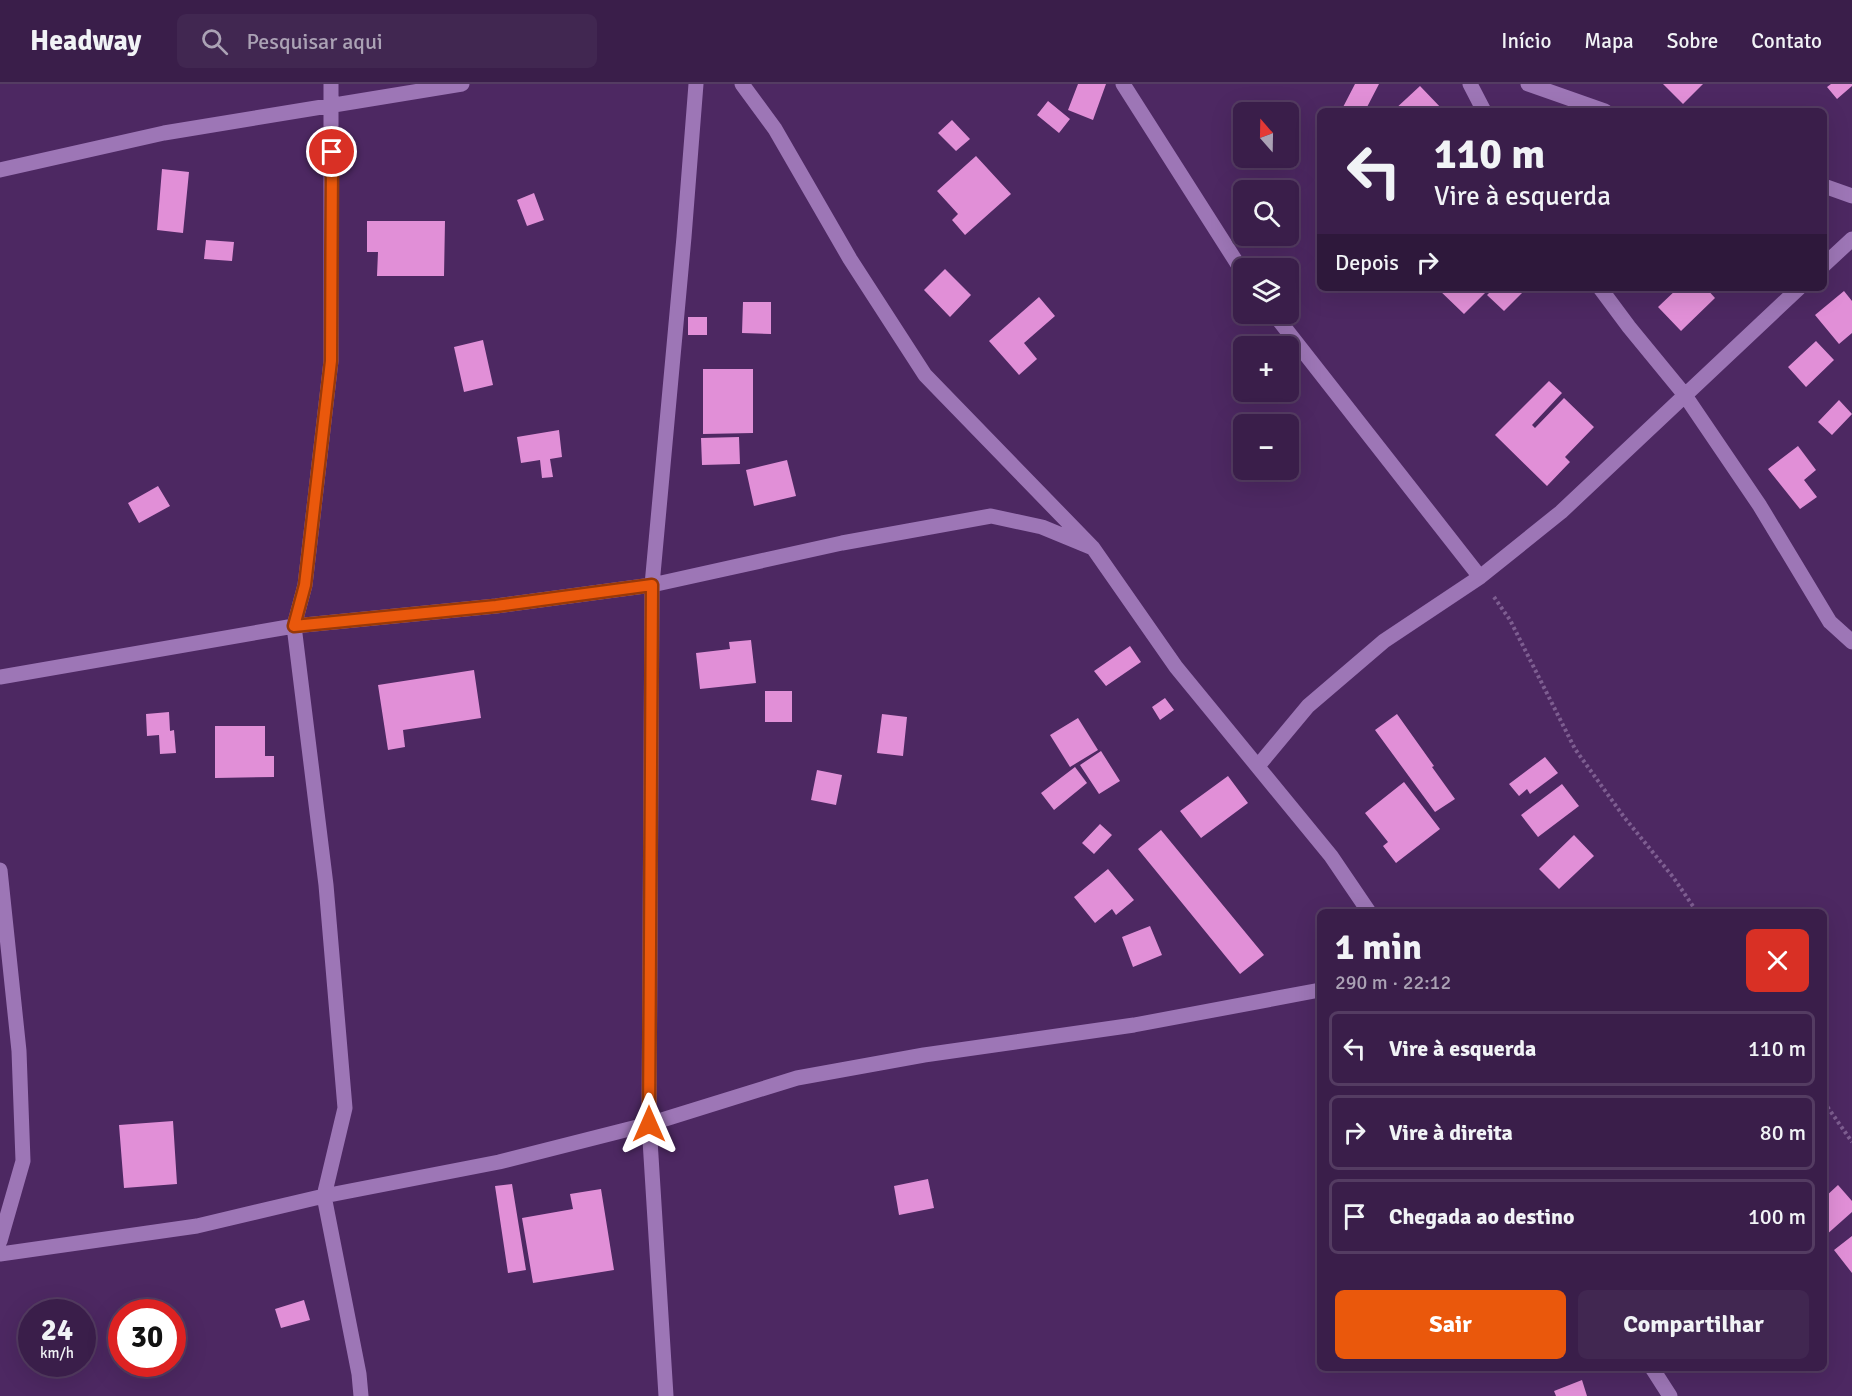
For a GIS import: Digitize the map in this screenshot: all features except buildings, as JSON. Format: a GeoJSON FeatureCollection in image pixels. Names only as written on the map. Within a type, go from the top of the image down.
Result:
{"type":"FeatureCollection","features":[{"type":"Feature","properties":{"kind":"street"},"geometry":{"type":"LineString","coordinates":[[331,84],[333,105],[331,361],[305,585],[294,626],[326,885],[345,1108],[324,1196],[359,1374],[361,1396]]}},
{"type":"Feature","properties":{"kind":"street"},"geometry":{"type":"LineString","coordinates":[[0,170],[164,134],[462,84]]}},
{"type":"Feature","properties":{"kind":"street"},"geometry":{"type":"LineString","coordinates":[[666,1396],[649,1124],[652,585],[696,84]]}},
{"type":"Feature","properties":{"kind":"street"},"geometry":{"type":"LineString","coordinates":[[742,84],[775,129],[850,259],[926,375],[1093,548],[1176,668],[1331,856],[1367,909]]}},
{"type":"Feature","properties":{"kind":"street"},"geometry":{"type":"LineString","coordinates":[[1123,84],[1234,258]]}},
{"type":"Feature","properties":{"kind":"street"},"geometry":{"type":"LineString","coordinates":[[1470,84],[1482,108]]}},
{"type":"Feature","properties":{"kind":"street"},"geometry":{"type":"LineString","coordinates":[[1528,84],[1596,108]]}},
{"type":"Feature","properties":{"kind":"street"},"geometry":{"type":"LineString","coordinates":[[1827,187],[1852,195]]}},
{"type":"Feature","properties":{"kind":"street"},"geometry":{"type":"LineString","coordinates":[[1827,262],[1852,239]]}},
{"type":"Feature","properties":{"kind":"street"},"geometry":{"type":"LineString","coordinates":[[1601,291],[1684,394],[1760,506],[1830,622],[1852,642]]}},
{"type":"Feature","properties":{"kind":"street"},"geometry":{"type":"LineString","coordinates":[[1258,766],[1308,706],[1384,641],[1480,577],[1561,512],[1796,291]]}},
{"type":"Feature","properties":{"kind":"street"},"geometry":{"type":"LineString","coordinates":[[1282,324],[1480,577]]}},
{"type":"Feature","properties":{"kind":"street"},"geometry":{"type":"LineString","coordinates":[[0,677],[294,626],[496,606],[652,585],[842,543],[991,516],[1042,527],[1093,548]]}},
{"type":"Feature","properties":{"kind":"street"},"geometry":{"type":"LineString","coordinates":[[0,870],[19,1051],[23,1161],[0,1241]]}},
{"type":"Feature","properties":{"kind":"street"},"geometry":{"type":"LineString","coordinates":[[0,1254],[197,1226],[324,1196],[499,1162],[649,1124],[797,1078],[924,1055],[1134,1025],[1317,989]]}},
{"type":"Feature","properties":{"kind":"street"},"geometry":{"type":"LineString","coordinates":[[1654,1371],[1671,1396]]}},
{"type":"Feature","properties":{"kind":"path"},"geometry":{"type":"LineString","coordinates":[[1480,577],[1510,620],[1575,749],[1695,909]]}},
{"type":"Feature","properties":{"kind":"path"},"geometry":{"type":"LineString","coordinates":[[1827,1106],[1852,1142]]}},
{"type":"Feature","properties":{"kind":"route"},"geometry":{"type":"LineString","coordinates":[[332,152],[331,361],[305,585],[294,626],[496,606],[652,585],[649,1124]]}}]}
